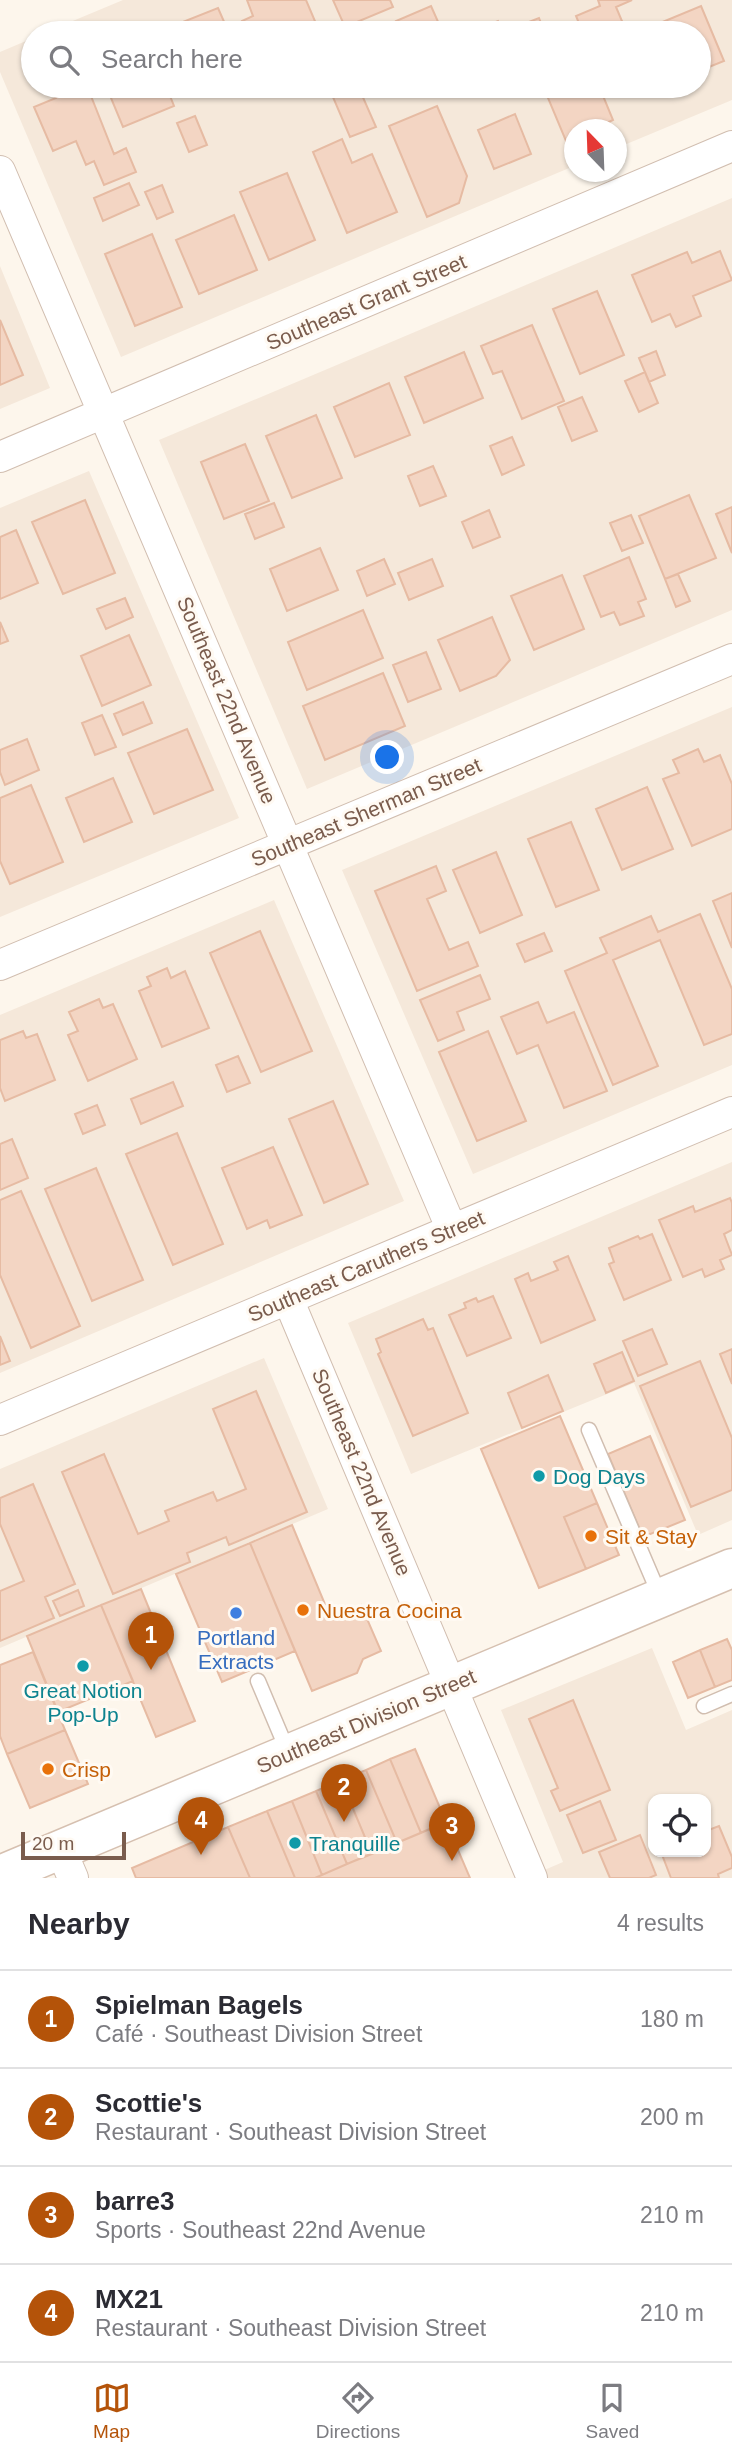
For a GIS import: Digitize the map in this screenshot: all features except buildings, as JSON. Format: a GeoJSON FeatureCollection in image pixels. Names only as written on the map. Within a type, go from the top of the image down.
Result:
{"type":"FeatureCollection","features":[{"type":"Feature","properties":{"kind":"main road","name":"Southeast Division Street"},"geometry":{"type":"LineString","coordinates":[[0,1875],[67,1864],[289,1753],[732,1568]]}},
{"type":"Feature","properties":{"kind":"street","name":"Southeast Grant Street"},"geometry":{"type":"LineString","coordinates":[[0,457],[732,146]]}},
{"type":"Feature","properties":{"kind":"street","name":"Southeast 22nd Avenue"},"geometry":{"type":"LineString","coordinates":[[0,171],[452,1230]]}},
{"type":"Feature","properties":{"kind":"street","name":"Southeast Sherman Street"},"geometry":{"type":"LineString","coordinates":[[0,965],[732,659]]}},
{"type":"Feature","properties":{"kind":"street","name":"Southeast Caruthers Street"},"geometry":{"type":"LineString","coordinates":[[0,1420],[732,1112]]}},
{"type":"Feature","properties":{"kind":"street","name":"Southeast 22nd Avenue"},"geometry":{"type":"LineString","coordinates":[[288,1299],[532,1878]]}},
{"type":"Feature","properties":{"kind":"lane"},"geometry":{"type":"LineString","coordinates":[[589,1430],[661,1598]]}},
{"type":"Feature","properties":{"kind":"lane"},"geometry":{"type":"LineString","coordinates":[[258,1681],[289,1753]]}},
{"type":"Feature","properties":{"kind":"lane"},"geometry":{"type":"LineString","coordinates":[[704,1706],[732,1694]]}},
{"type":"Feature","properties":{"kind":"shaded area"},"geometry":{"type":"Polygon","coordinates":[[[123,0],[732,0],[732,100],[627,144],[627,119],[564,119],[564,170],[121,357],[0,72],[0,52],[21,43],[21,98],[711,98],[711,21],[73,21],[123,0]]]}},
{"type":"Feature","properties":{"kind":"shaded area"},"geometry":{"type":"Polygon","coordinates":[[[732,198],[732,610],[307,789],[159,440],[732,198]]]}},
{"type":"Feature","properties":{"kind":"shaded area"},"geometry":{"type":"Polygon","coordinates":[[[0,266],[50,388],[0,409],[0,266]]]}},
{"type":"Feature","properties":{"kind":"shaded area"},"geometry":{"type":"Polygon","coordinates":[[[89,471],[239,818],[0,917],[0,508],[89,471]]]}},
{"type":"Feature","properties":{"kind":"shaded area"},"geometry":{"type":"Polygon","coordinates":[[[732,707],[732,1065],[473,1174],[342,870],[732,707]]]}},
{"type":"Feature","properties":{"kind":"shaded area"},"geometry":{"type":"Polygon","coordinates":[[[274,900],[404,1201],[0,1373],[0,1015],[274,900]]]}},
{"type":"Feature","properties":{"kind":"shaded area"},"geometry":{"type":"Polygon","coordinates":[[[732,1162],[732,1520],[698,1535],[634,1383],[411,1474],[348,1323],[732,1162]]]}},
{"type":"Feature","properties":{"kind":"shaded area"},"geometry":{"type":"Polygon","coordinates":[[[264,1358],[328,1509],[0,1648],[0,1469],[264,1358]]]}},
{"type":"Feature","properties":{"kind":"shaded area"},"geometry":{"type":"Polygon","coordinates":[[[652,1648],[686,1730],[732,1710],[732,1878],[526,1878],[563,1862],[501,1710],[652,1648]]]}},
{"type":"Feature","properties":{"kind":"place","name":"Dog Days"},"geometry":{"type":"Point","coordinates":[539,1476]}},
{"type":"Feature","properties":{"kind":"place","name":"Sit & Stay"},"geometry":{"type":"Point","coordinates":[591,1536]}},
{"type":"Feature","properties":{"kind":"place","name":"Nuestra Cocina"},"geometry":{"type":"Point","coordinates":[303,1610]}},
{"type":"Feature","properties":{"kind":"place","name":"Portland Extracts"},"geometry":{"type":"Point","coordinates":[236,1613]}},
{"type":"Feature","properties":{"kind":"place","name":"Great Notion Pop-Up"},"geometry":{"type":"Point","coordinates":[83,1666]}},
{"type":"Feature","properties":{"kind":"place","name":"Spielman Bagels"},"geometry":{"type":"Point","coordinates":[151,1670]}},
{"type":"Feature","properties":{"kind":"place","name":"Crisp"},"geometry":{"type":"Point","coordinates":[48,1769]}},
{"type":"Feature","properties":{"kind":"place","name":"Scottie's"},"geometry":{"type":"Point","coordinates":[344,1822]}},
{"type":"Feature","properties":{"kind":"place","name":"Tranquille"},"geometry":{"type":"Point","coordinates":[295,1843]}},
{"type":"Feature","properties":{"kind":"place","name":"MX21"},"geometry":{"type":"Point","coordinates":[201,1855]}},
{"type":"Feature","properties":{"kind":"place","name":"barre3"},"geometry":{"type":"Point","coordinates":[452,1861]}}]}
